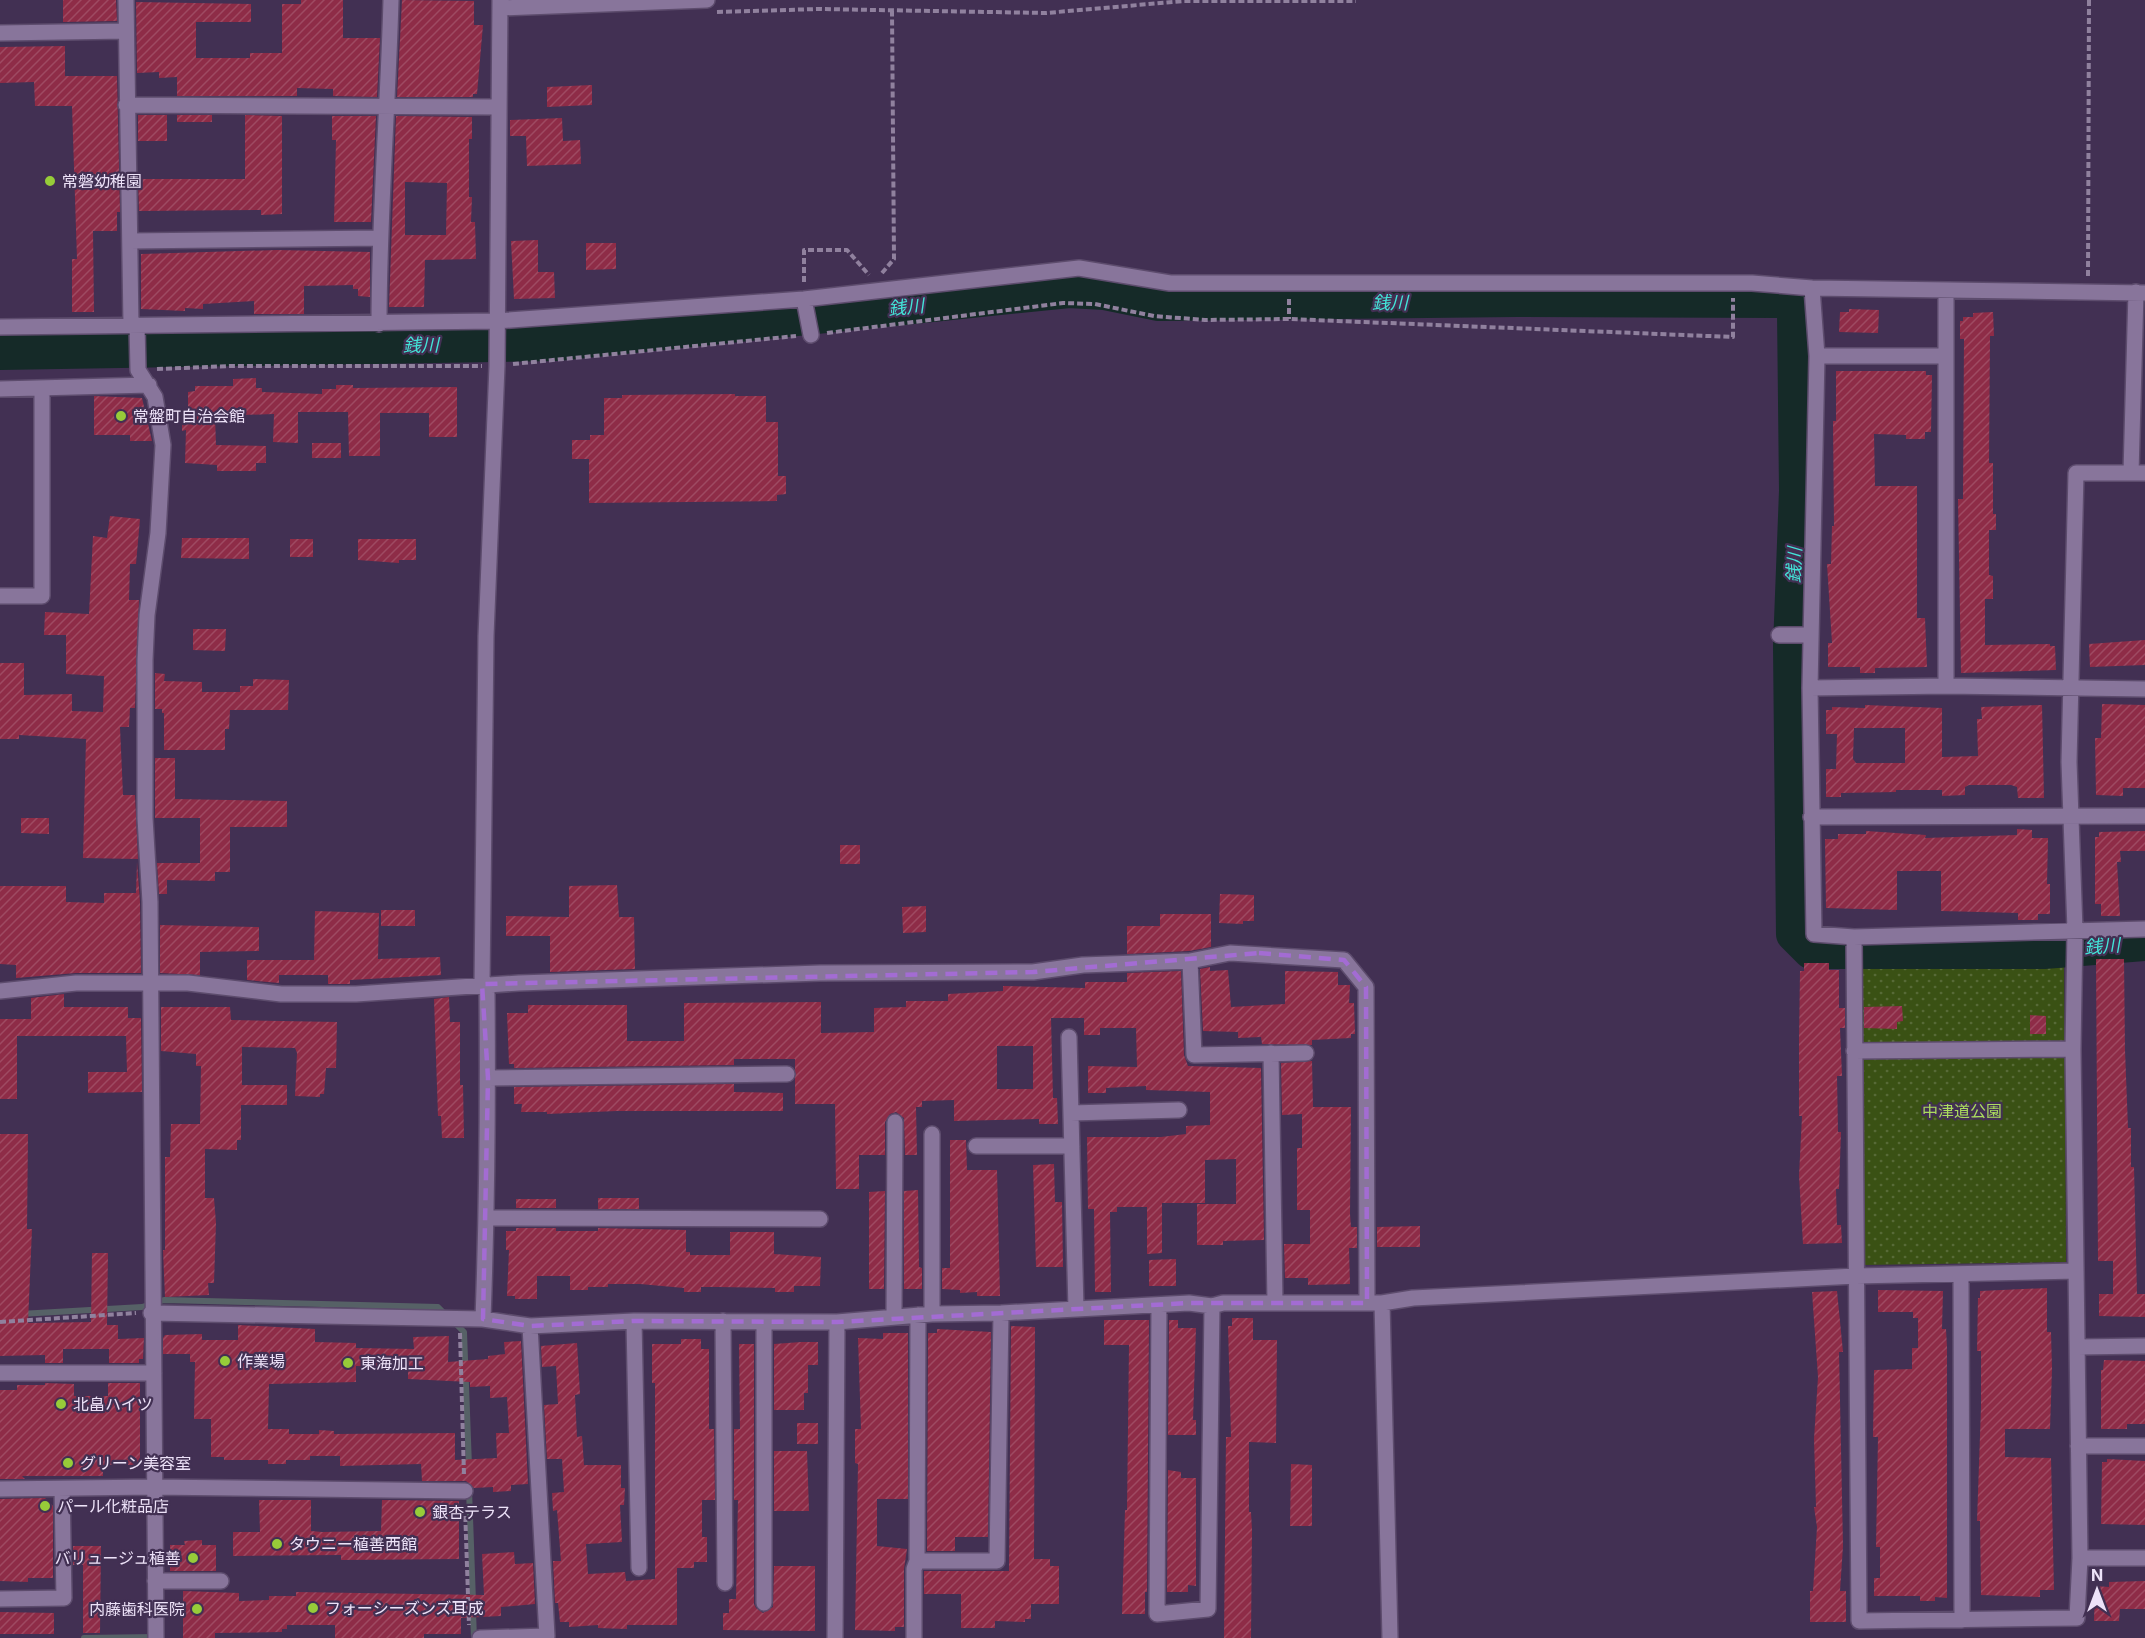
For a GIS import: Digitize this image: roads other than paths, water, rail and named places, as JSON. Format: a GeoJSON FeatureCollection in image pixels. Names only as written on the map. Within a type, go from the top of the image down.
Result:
{"type":"FeatureCollection","features":[{"type":"Feature","properties":{"kind":"street"},"geometry":{"type":"LineString","coordinates":[[126,0],[130,241],[137,367],[155,397],[163,445],[158,534],[147,615],[145,660],[156,1638]]}},
{"type":"Feature","properties":{"kind":"street"},"geometry":{"type":"LineString","coordinates":[[379,324],[379,237],[388,106],[391,0]]}},
{"type":"Feature","properties":{"kind":"street"},"geometry":{"type":"LineString","coordinates":[[483,1319],[487,1218],[488,1078],[487,992],[483,984],[486,636],[496,364],[500,4],[710,6]]}},
{"type":"Feature","properties":{"kind":"street"},"geometry":{"type":"LineString","coordinates":[[0,33],[125,31]]}},
{"type":"Feature","properties":{"kind":"street"},"geometry":{"type":"LineString","coordinates":[[126,105],[498,107]]}},
{"type":"Feature","properties":{"kind":"street"},"geometry":{"type":"LineString","coordinates":[[130,241],[379,237]]}},
{"type":"Feature","properties":{"kind":"street"},"geometry":{"type":"LineString","coordinates":[[0,327],[135,328],[496,324],[805,302],[1078,268],[1170,283],[1752,283],[1812,288],[2141,293],[2138,473],[2076,472],[2069,688],[2075,934],[2073,1049],[2080,1558],[2077,1618],[1859,1621],[1854,947]]}},
{"type":"Feature","properties":{"kind":"street"},"geometry":{"type":"LineString","coordinates":[[1812,288],[1817,356],[1810,635],[1814,934],[1854,947],[2145,929]]}},
{"type":"Feature","properties":{"kind":"street"},"geometry":{"type":"LineString","coordinates":[[1946,290],[1946,686]]}},
{"type":"Feature","properties":{"kind":"street"},"geometry":{"type":"LineString","coordinates":[[805,302],[811,333]]}},
{"type":"Feature","properties":{"kind":"street"},"geometry":{"type":"LineString","coordinates":[[1817,356],[1946,356]]}},
{"type":"Feature","properties":{"kind":"street"},"geometry":{"type":"LineString","coordinates":[[0,389],[149,385]]}},
{"type":"Feature","properties":{"kind":"street"},"geometry":{"type":"LineString","coordinates":[[1,596],[42,596],[42,388]]}},
{"type":"Feature","properties":{"kind":"street"},"geometry":{"type":"LineString","coordinates":[[1779,635],[1810,635]]}},
{"type":"Feature","properties":{"kind":"street"},"geometry":{"type":"LineString","coordinates":[[1810,688],[1946,686],[2145,689]]}},
{"type":"Feature","properties":{"kind":"street"},"geometry":{"type":"LineString","coordinates":[[1811,817],[2145,816]]}},
{"type":"Feature","properties":{"kind":"street"},"geometry":{"type":"LineString","coordinates":[[0,990],[76,983],[188,983],[280,994],[356,994],[483,984],[820,974],[1033,972],[1083,965],[1190,961],[1240,953],[1344,960],[1366,987],[1374,1303],[1390,1638]]}},
{"type":"Feature","properties":{"kind":"street"},"geometry":{"type":"LineString","coordinates":[[1190,961],[1194,1055],[1306,1053]]}},
{"type":"Feature","properties":{"kind":"street"},"geometry":{"type":"LineString","coordinates":[[1069,1037],[1076,1309]]}},
{"type":"Feature","properties":{"kind":"street"},"geometry":{"type":"LineString","coordinates":[[1854,1051],[2073,1049]]}},
{"type":"Feature","properties":{"kind":"street"},"geometry":{"type":"LineString","coordinates":[[1271,1053],[1275,1303]]}},
{"type":"Feature","properties":{"kind":"street"},"geometry":{"type":"LineString","coordinates":[[488,1078],[787,1074]]}},
{"type":"Feature","properties":{"kind":"street"},"geometry":{"type":"LineString","coordinates":[[1071,1113],[1179,1110]]}},
{"type":"Feature","properties":{"kind":"street"},"geometry":{"type":"LineString","coordinates":[[894,1316],[895,1122]]}},
{"type":"Feature","properties":{"kind":"street"},"geometry":{"type":"LineString","coordinates":[[914,1638],[914,1569],[932,1134]]}},
{"type":"Feature","properties":{"kind":"street"},"geometry":{"type":"LineString","coordinates":[[976,1146],[1072,1146]]}},
{"type":"Feature","properties":{"kind":"street"},"geometry":{"type":"LineString","coordinates":[[487,1218],[820,1220]]}},
{"type":"Feature","properties":{"kind":"street"},"geometry":{"type":"LineString","coordinates":[[152,1313],[483,1319],[530,1326],[634,1321],[837,1322],[925,1314],[1001,1314],[1189,1303],[1212,1306],[1223,1303],[1374,1303],[1413,1298],[1856,1276],[1961,1276],[2076,1271]]}},
{"type":"Feature","properties":{"kind":"street"},"geometry":{"type":"LineString","coordinates":[[1961,1276],[1962,1620]]}},
{"type":"Feature","properties":{"kind":"street"},"geometry":{"type":"LineString","coordinates":[[1159,1305],[1157,1614],[1208,1610],[1212,1306]]}},
{"type":"Feature","properties":{"kind":"street"},"geometry":{"type":"LineString","coordinates":[[916,1561],[997,1561],[1001,1314]]}},
{"type":"Feature","properties":{"kind":"street"},"geometry":{"type":"LineString","coordinates":[[634,1321],[639,1568]]}},
{"type":"Feature","properties":{"kind":"street"},"geometry":{"type":"LineString","coordinates":[[723,1322],[725,1583]]}},
{"type":"Feature","properties":{"kind":"street"},"geometry":{"type":"LineString","coordinates":[[764,1322],[764,1603]]}},
{"type":"Feature","properties":{"kind":"street"},"geometry":{"type":"LineString","coordinates":[[835,1638],[837,1322]]}},
{"type":"Feature","properties":{"kind":"street"},"geometry":{"type":"LineString","coordinates":[[480,1638],[548,1636],[530,1326]]}},
{"type":"Feature","properties":{"kind":"street"},"geometry":{"type":"LineString","coordinates":[[2078,1347],[2145,1346]]}},
{"type":"Feature","properties":{"kind":"street"},"geometry":{"type":"LineString","coordinates":[[0,1373],[154,1373]]}},
{"type":"Feature","properties":{"kind":"street"},"geometry":{"type":"LineString","coordinates":[[2078,1446],[2145,1446]]}},
{"type":"Feature","properties":{"kind":"street"},"geometry":{"type":"LineString","coordinates":[[0,1489],[153,1487],[465,1491]]}},
{"type":"Feature","properties":{"kind":"street"},"geometry":{"type":"LineString","coordinates":[[0,1599],[64,1598],[62,1489]]}},
{"type":"Feature","properties":{"kind":"street"},"geometry":{"type":"LineString","coordinates":[[2080,1558],[2145,1558]]}},
{"type":"Feature","properties":{"kind":"street"},"geometry":{"type":"LineString","coordinates":[[155,1581],[221,1581]]}},
{"type":"Feature","properties":{"kind":"waterway","name":"銭川"},"geometry":{"type":"LineString","coordinates":[[0,352],[556,343],[1069,290],[1105,292],[1159,303],[1516,299],[1789,300],[1795,312],[1797,491],[1791,647],[1794,934],[1811,951],[2044,951],[2145,943]]}},
{"type":"Feature","properties":{"kind":"waterway"},"geometry":{"type":"LineString","coordinates":[[20,1314],[142,1307],[164,1300],[438,1307],[446,1315]]}},
{"type":"Feature","properties":{"kind":"waterway"},"geometry":{"type":"LineString","coordinates":[[454,1322],[464,1332],[469,1466]]}},
{"type":"Feature","properties":{"kind":"waterway"},"geometry":{"type":"LineString","coordinates":[[469,1489],[473,1601]]}},
{"type":"Feature","properties":{"kind":"waterway"},"geometry":{"type":"LineString","coordinates":[[473,1612],[474,1638]]}},
{"type":"Feature","properties":{"kind":"waterway"},"geometry":{"type":"LineString","coordinates":[[84,1638],[155,1637]]}},
{"type":"Feature","properties":{"kind":"place","name":"常磐幼稚園"},"geometry":{"type":"Point","coordinates":[50,181]}},
{"type":"Feature","properties":{"kind":"place","name":"常盤町自治会館"},"geometry":{"type":"Point","coordinates":[121,416]}},
{"type":"Feature","properties":{"kind":"place","name":"作業場"},"geometry":{"type":"Point","coordinates":[225,1361]}},
{"type":"Feature","properties":{"kind":"place","name":"東海加工"},"geometry":{"type":"Point","coordinates":[348,1363]}},
{"type":"Feature","properties":{"kind":"place","name":"北畠ハイツ"},"geometry":{"type":"Point","coordinates":[61,1404]}},
{"type":"Feature","properties":{"kind":"place","name":"グリーン美容室"},"geometry":{"type":"Point","coordinates":[68,1463]}},
{"type":"Feature","properties":{"kind":"place","name":"パール化粧品店"},"geometry":{"type":"Point","coordinates":[45,1506]}},
{"type":"Feature","properties":{"kind":"place","name":"銀杏テラス"},"geometry":{"type":"Point","coordinates":[420,1512]}},
{"type":"Feature","properties":{"kind":"place","name":"タウニー植善西館"},"geometry":{"type":"Point","coordinates":[277,1544]}},
{"type":"Feature","properties":{"kind":"place","name":"バリュージュ植善"},"geometry":{"type":"Point","coordinates":[193,1558]}},
{"type":"Feature","properties":{"kind":"place","name":"フォーシーズンズ耳成"},"geometry":{"type":"Point","coordinates":[313,1608]}},
{"type":"Feature","properties":{"kind":"place","name":"内藤歯科医院"},"geometry":{"type":"Point","coordinates":[197,1609]}},
{"type":"Feature","properties":{"kind":"park label","name":"中津道公園"},"geometry":{"type":"Point","coordinates":[1962,1111]}}]}
